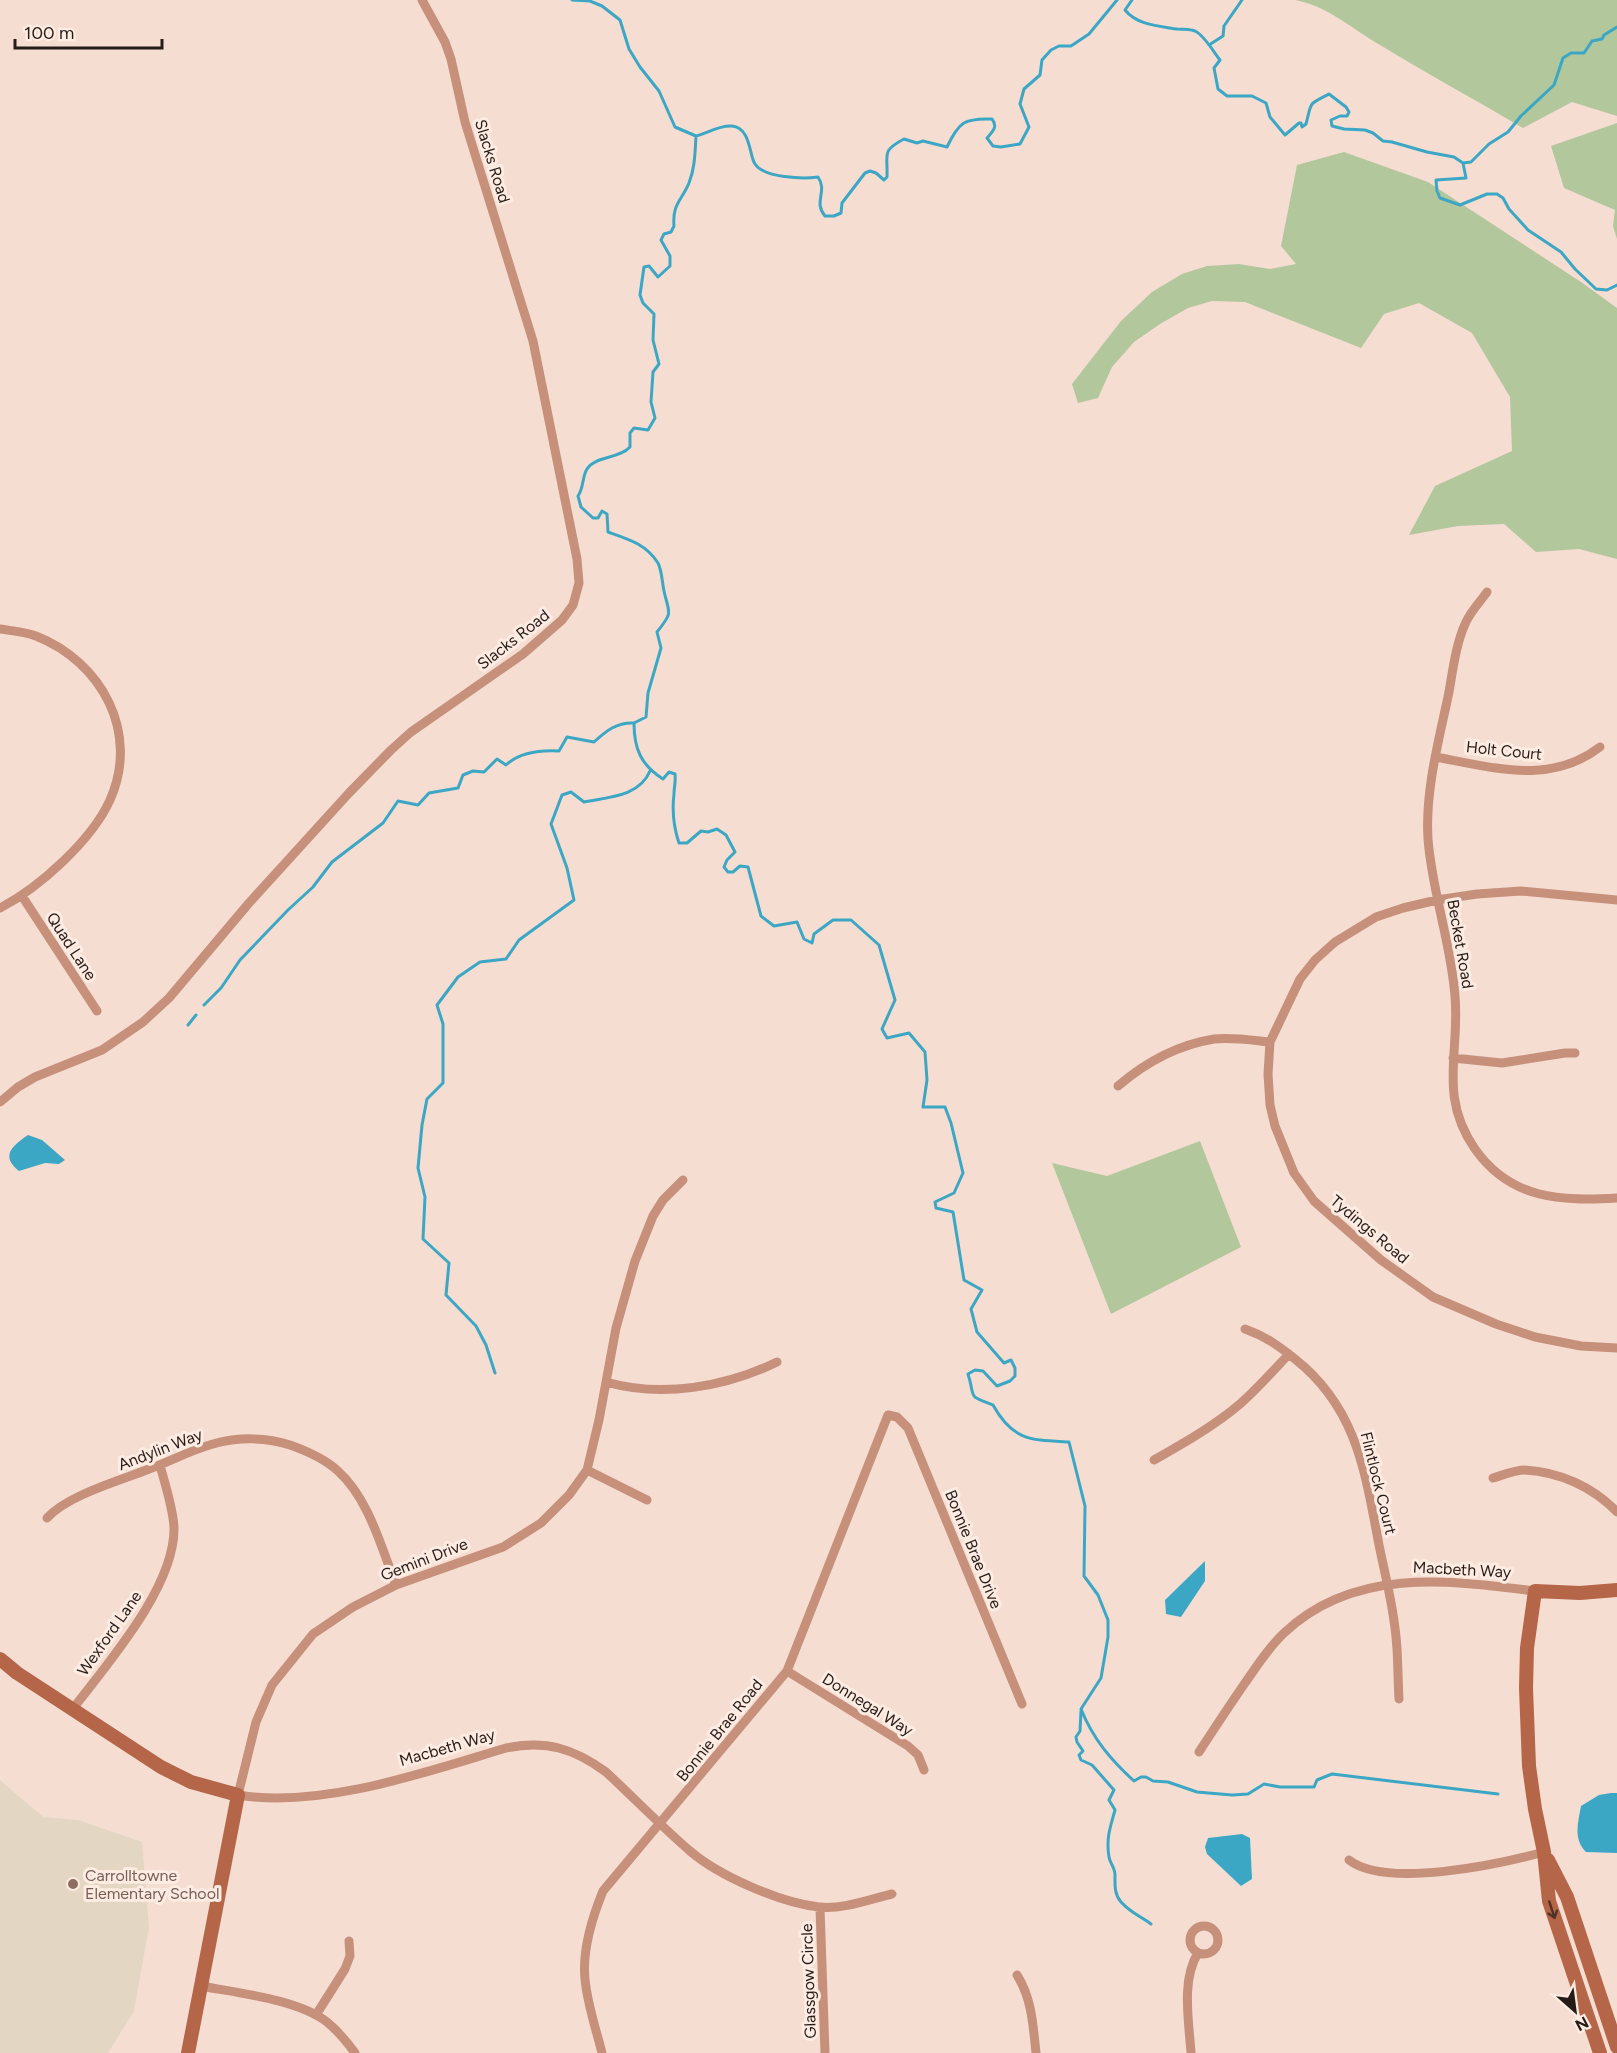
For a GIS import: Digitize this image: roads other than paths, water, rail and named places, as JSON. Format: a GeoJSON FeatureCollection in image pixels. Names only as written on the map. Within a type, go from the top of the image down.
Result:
{"type":"FeatureCollection","features":[{"type":"Feature","properties":{"kind":"street","name":"Slacks Road"},"geometry":{"type":"LineString","coordinates":[[0,1102],[35,1077],[102,1050],[143,1022],[169,998],[249,903],[391,750],[411,732],[522,654],[562,620],[573,605],[579,583],[577,559],[533,341],[465,122],[451,59],[445,42],[422,0]]}},
{"type":"Feature","properties":{"kind":"street","name":"Becket Road"},"geometry":{"type":"LineString","coordinates":[[1487,592],[1466,622],[1457,650],[1427,807],[1428,841],[1437,900],[1454,982],[1456,1008],[1452,1083],[1454,1101],[1462,1126],[1476,1150],[1502,1176],[1519,1187],[1551,1197],[1617,1198]]}},
{"type":"Feature","properties":{"kind":"street"},"geometry":{"type":"LineString","coordinates":[[0,629],[34,636],[63,650],[87,668],[102,688],[108,701],[118,726],[122,753],[111,798],[99,818],[60,863],[22,896],[0,908]]}},
{"type":"Feature","properties":{"kind":"street","name":"Holt Court"},"geometry":{"type":"LineString","coordinates":[[1436,757],[1509,769],[1552,770],[1585,758],[1600,747]]}},
{"type":"Feature","properties":{"kind":"street","name":"Tydings Road"},"geometry":{"type":"LineString","coordinates":[[1617,900],[1521,891],[1476,894],[1437,900],[1376,917],[1335,942],[1315,960],[1300,979],[1270,1042],[1270,1105],[1275,1126],[1294,1173],[1314,1201],[1337,1224],[1381,1260],[1433,1297],[1496,1324],[1535,1337],[1581,1346],[1617,1348]]}},
{"type":"Feature","properties":{"kind":"street","name":"Quad Lane"},"geometry":{"type":"LineString","coordinates":[[22,896],[97,1011]]}},
{"type":"Feature","properties":{"kind":"street"},"geometry":{"type":"LineString","coordinates":[[1118,1086],[1150,1061],[1194,1044],[1215,1039],[1270,1042]]}},
{"type":"Feature","properties":{"kind":"street"},"geometry":{"type":"LineString","coordinates":[[1453,1058],[1502,1063],[1575,1053]]}},
{"type":"Feature","properties":{"kind":"street","name":"Gemini Drive"},"geometry":{"type":"LineString","coordinates":[[188,2053],[238,1795],[256,1722],[272,1685],[313,1634],[353,1607],[396,1585],[503,1546],[541,1523],[569,1495],[587,1470],[616,1328],[635,1261],[653,1216],[663,1200],[683,1180]]}},
{"type":"Feature","properties":{"kind":"street","name":"Flintlock Court"},"geometry":{"type":"LineString","coordinates":[[1245,1329],[1273,1341],[1311,1372],[1331,1397],[1349,1426],[1367,1481],[1388,1584],[1397,1647],[1399,1699]]}},
{"type":"Feature","properties":{"kind":"street"},"geometry":{"type":"LineString","coordinates":[[1154,1460],[1192,1438],[1230,1411],[1289,1354]]}},
{"type":"Feature","properties":{"kind":"street"},"geometry":{"type":"LineString","coordinates":[[606,1382],[622,1387],[659,1390],[691,1388],[754,1374],[777,1362]]}},
{"type":"Feature","properties":{"kind":"street","name":"Bonnie Brae Road"},"geometry":{"type":"LineString","coordinates":[[602,2053],[585,1979],[586,1953],[600,1899],[608,1884],[661,1824],[787,1671],[888,1415]]}},
{"type":"Feature","properties":{"kind":"street","name":"Bonnie Brae Drive"},"geometry":{"type":"LineString","coordinates":[[888,1415],[897,1417],[908,1428],[1022,1704]]}},
{"type":"Feature","properties":{"kind":"street","name":"Andylin Way"},"geometry":{"type":"LineString","coordinates":[[47,1518],[62,1505],[181,1455],[215,1444],[243,1439],[274,1440],[319,1458],[346,1479],[369,1516],[396,1585]]}},
{"type":"Feature","properties":{"kind":"street","name":"Wexford Lane"},"geometry":{"type":"LineString","coordinates":[[72,1710],[135,1625],[164,1573],[171,1551],[174,1529],[160,1465]]}},
{"type":"Feature","properties":{"kind":"street"},"geometry":{"type":"LineString","coordinates":[[587,1470],[647,1500]]}},
{"type":"Feature","properties":{"kind":"street"},"geometry":{"type":"LineString","coordinates":[[1493,1478],[1523,1470],[1569,1479],[1603,1498],[1617,1512]]}},
{"type":"Feature","properties":{"kind":"street","name":"Macbeth Way"},"geometry":{"type":"LineString","coordinates":[[1199,1752],[1265,1653],[1283,1633],[1303,1617],[1325,1604],[1388,1584],[1420,1581],[1468,1583],[1535,1591],[1580,1593],[1617,1590]]}},
{"type":"Feature","properties":{"kind":"street"},"geometry":{"type":"LineString","coordinates":[[1535,1591],[1527,1648],[1526,1727],[1535,1809],[1544,1852],[1549,1901],[1600,2053]]}},
{"type":"Feature","properties":{"kind":"street","name":"Macbeth Way"},"geometry":{"type":"LineString","coordinates":[[0,1659],[72,1710],[161,1767],[191,1782],[238,1795],[259,1799],[300,1798],[398,1779],[522,1744],[548,1745],[567,1750],[591,1761],[606,1772],[691,1852],[723,1873],[779,1898],[820,1908],[848,1905],[892,1894]]}},
{"type":"Feature","properties":{"kind":"street","name":"Donnegal Way"},"geometry":{"type":"LineString","coordinates":[[787,1671],[908,1746],[918,1755],[924,1770]]}},
{"type":"Feature","properties":{"kind":"street"},"geometry":{"type":"LineString","coordinates":[[1349,1860],[1370,1870],[1417,1872],[1496,1865],[1544,1852]]}},
{"type":"Feature","properties":{"kind":"street"},"geometry":{"type":"LineString","coordinates":[[1544,1852],[1567,1897],[1617,2047]]}},
{"type":"Feature","properties":{"kind":"street","name":"Glassgow Circle"},"geometry":{"type":"LineString","coordinates":[[820,1908],[825,2053]]}},
{"type":"Feature","properties":{"kind":"street"},"geometry":{"type":"LineString","coordinates":[[316,2015],[345,1969],[350,1956],[349,1941]]}},
{"type":"Feature","properties":{"kind":"street"},"geometry":{"type":"LineString","coordinates":[[1191,2053],[1188,1979],[1191,1964],[1198,1953]]}},
{"type":"Feature","properties":{"kind":"street"},"geometry":{"type":"LineString","coordinates":[[1017,1975],[1026,1989],[1032,2009],[1036,2053]]}},
{"type":"Feature","properties":{"kind":"street"},"geometry":{"type":"LineString","coordinates":[[201,1986],[265,1998],[316,2015],[336,2030],[356,2053]]}},
{"type":"Feature","properties":{"kind":"water"},"geometry":{"type":"Polygon","coordinates":[[[28,1135],[42,1140],[65,1160],[59,1164],[45,1163],[19,1171],[10,1161],[10,1152],[28,1135]]]}},
{"type":"Feature","properties":{"kind":"water"},"geometry":{"type":"Polygon","coordinates":[[[1205,1561],[1205,1581],[1181,1617],[1166,1614],[1165,1600],[1205,1561]]]}},
{"type":"Feature","properties":{"kind":"water"},"geometry":{"type":"Polygon","coordinates":[[[1617,1793],[1617,1853],[1586,1852],[1578,1836],[1581,1806],[1599,1795],[1617,1793]]]}},
{"type":"Feature","properties":{"kind":"water"},"geometry":{"type":"Polygon","coordinates":[[[1242,1834],[1250,1838],[1252,1879],[1241,1886],[1207,1854],[1205,1847],[1208,1838],[1242,1834]]]}},
{"type":"Feature","properties":{"kind":"waterway"},"geometry":{"type":"LineString","coordinates":[[572,0],[590,1],[602,6],[620,20],[629,49],[659,91],[675,127],[696,136],[723,127],[738,128],[746,137],[753,160],[760,169],[775,175],[818,177],[822,187],[820,206],[825,216],[841,213],[842,203],[865,173],[870,171],[876,173],[884,180],[887,177],[887,154],[892,147],[904,139],[947,147],[955,132],[964,123],[975,119],[992,119],[995,127],[987,138],[993,146],[1020,144],[1029,127],[1020,104],[1024,89],[1040,75],[1042,60],[1051,50],[1059,46],[1071,46],[1089,34],[1117,0]]}},
{"type":"Feature","properties":{"kind":"waterway"},"geometry":{"type":"LineString","coordinates":[[1132,0],[1125,10],[1136,19],[1155,26],[1193,30],[1202,36],[1220,60],[1214,68],[1218,89],[1227,96],[1252,96],[1266,103],[1270,117],[1285,135],[1299,123],[1302,127],[1306,124],[1312,105],[1329,94],[1349,112],[1347,116],[1331,120],[1332,126],[1365,130],[1383,141],[1454,157],[1463,163],[1466,178],[1436,180],[1440,198],[1460,205],[1487,194],[1497,194],[1503,198],[1509,209],[1528,230],[1561,252],[1596,289],[1607,290],[1617,285]]}},
{"type":"Feature","properties":{"kind":"waterway"},"geometry":{"type":"LineString","coordinates":[[1209,45],[1223,36],[1224,26],[1242,0]]}},
{"type":"Feature","properties":{"kind":"waterway"},"geometry":{"type":"LineString","coordinates":[[1463,163],[1471,162],[1489,144],[1508,132],[1521,116],[1554,85],[1563,58],[1571,53],[1584,53],[1592,41],[1602,39],[1604,35],[1617,27]]}},
{"type":"Feature","properties":{"kind":"waterway"},"geometry":{"type":"LineString","coordinates":[[696,136],[691,177],[676,207],[674,226],[671,232],[664,234],[661,240],[670,256],[670,266],[658,277],[649,266],[644,267],[640,295],[643,303],[654,314],[653,340],[659,364],[653,372],[651,402],[655,418],[648,430],[634,428],[630,433],[630,447],[625,451],[596,462],[587,469],[578,496],[581,507],[593,518],[598,518],[602,511],[607,514],[608,532],[648,551],[660,569],[669,612],[657,632],[661,648],[648,693],[646,717],[634,723],[635,741],[640,756],[655,774],[663,779],[669,772],[675,774],[673,813],[679,843],[687,843],[701,831],[708,832],[717,829],[726,835],[735,852],[724,867],[728,872],[733,872],[740,866],[748,867],[761,916],[774,926],[797,922],[804,939],[812,943],[814,934],[833,920],[851,920],[879,945],[895,1000],[882,1029],[887,1038],[909,1033],[925,1052],[927,1080],[923,1107],[945,1107],[963,1173],[954,1193],[935,1202],[936,1208],[953,1212],[964,1280],[982,1290],[971,1309],[977,1332],[1004,1363],[1011,1360],[1015,1368],[1015,1376],[1010,1381],[997,1386],[983,1371],[975,1370],[968,1374],[973,1395],[993,1405],[1008,1426],[1024,1436],[1069,1442],[1085,1506],[1084,1576],[1098,1595],[1108,1620],[1108,1637],[1101,1678],[1081,1709],[1086,1720],[1103,1748],[1134,1781],[1146,1777],[1153,1781],[1168,1782],[1197,1792],[1232,1795],[1248,1794],[1264,1784],[1280,1787],[1314,1787],[1317,1780],[1332,1774],[1498,1794]]}},
{"type":"Feature","properties":{"kind":"waterway"},"geometry":{"type":"LineString","coordinates":[[204,1005],[221,988],[240,960],[313,887],[332,862],[383,823],[398,801],[418,805],[429,793],[458,788],[463,775],[473,771],[484,772],[497,759],[506,765],[518,757],[531,753],[559,751],[567,737],[594,742],[612,728],[634,723]]}},
{"type":"Feature","properties":{"kind":"waterway"},"geometry":{"type":"LineString","coordinates":[[495,1373],[486,1345],[476,1326],[446,1295],[449,1263],[423,1239],[425,1197],[418,1168],[422,1125],[427,1099],[443,1083],[443,1024],[437,1005],[458,977],[480,962],[506,959],[519,940],[574,900],[567,868],[551,824],[562,795],[571,792],[584,802],[613,797],[631,791],[645,780],[650,771]]}},
{"type":"Feature","properties":{"kind":"waterway"},"geometry":{"type":"LineString","coordinates":[[188,1025],[196,1015]]}},
{"type":"Feature","properties":{"kind":"waterway"},"geometry":{"type":"LineString","coordinates":[[1081,1711],[1080,1731],[1076,1737],[1083,1751],[1079,1755],[1081,1760],[1092,1765],[1114,1790],[1109,1800],[1115,1810],[1108,1844],[1109,1857],[1115,1872],[1117,1896],[1128,1909],[1151,1924]]}},
{"type":"Feature","properties":{"kind":"place","name":"Carrolltowne Elementary School"},"geometry":{"type":"Point","coordinates":[73,1884]}}]}
